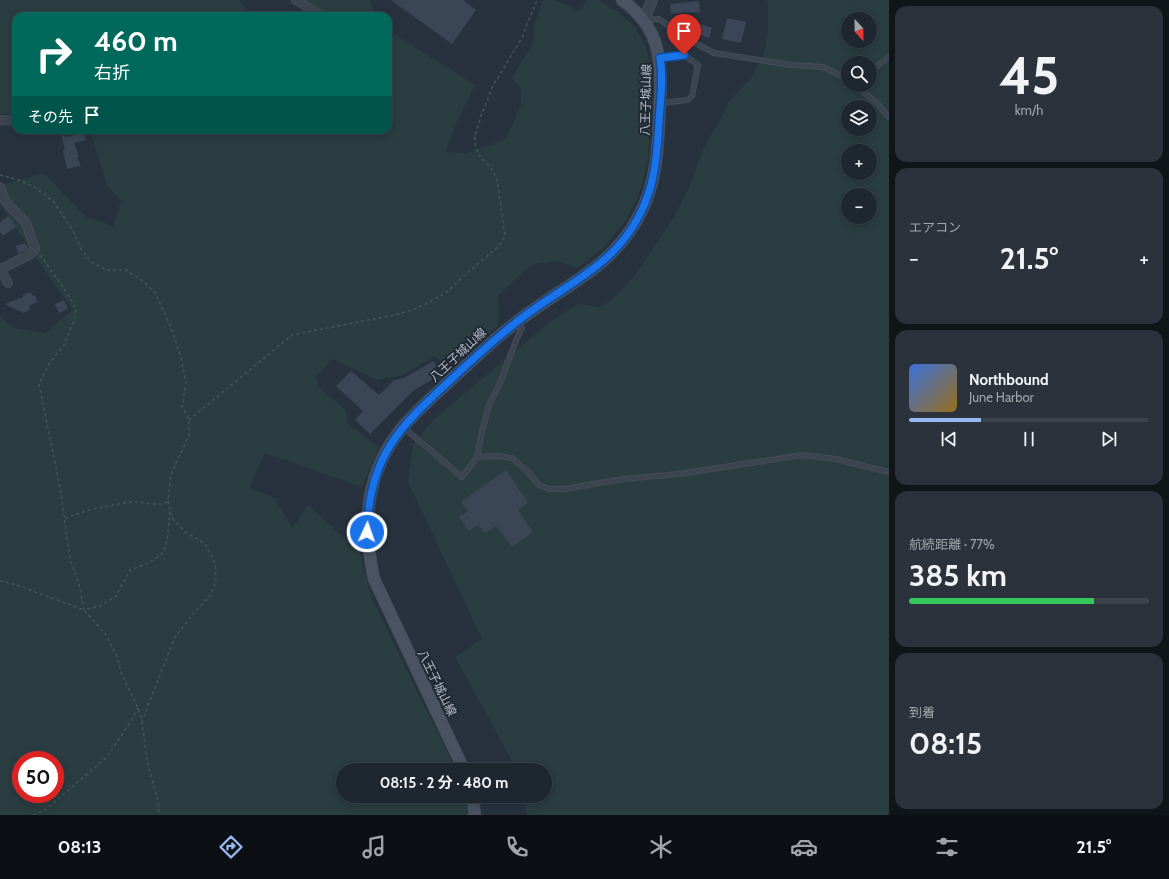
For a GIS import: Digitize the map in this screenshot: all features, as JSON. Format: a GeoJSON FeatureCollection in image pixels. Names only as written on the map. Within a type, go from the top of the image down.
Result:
{"type":"FeatureCollection","features":[{"type":"Feature","properties":{"kind":"main road","name":"八王子城山線"},"geometry":{"type":"LineString","coordinates":[[461,763],[374,579],[367,532],[367,516],[372,489],[378,468],[387,450],[403,426],[489,344],[518,321],[585,276],[603,262],[618,247],[639,216],[645,203],[657,157],[662,72],[656,43],[644,20],[622,0]]}},
{"type":"Feature","properties":{"kind":"main road"},"geometry":{"type":"LineString","coordinates":[[473,803],[475,815]]}},
{"type":"Feature","properties":{"kind":"street"},"geometry":{"type":"LineString","coordinates":[[296,0],[316,12]]}},
{"type":"Feature","properties":{"kind":"street"},"geometry":{"type":"LineString","coordinates":[[644,20],[652,0]]}},
{"type":"Feature","properties":{"kind":"street"},"geometry":{"type":"LineString","coordinates":[[0,120],[12,121]]}},
{"type":"Feature","properties":{"kind":"street"},"geometry":{"type":"LineString","coordinates":[[0,187],[5,200],[26,223],[35,249],[31,254],[0,268],[8,282]]}},
{"type":"Feature","properties":{"kind":"lane"},"geometry":{"type":"LineString","coordinates":[[644,20],[659,19],[686,38],[714,53],[791,65],[823,67],[841,75]]}},
{"type":"Feature","properties":{"kind":"lane"},"geometry":{"type":"LineString","coordinates":[[660,58],[684,55],[698,65],[692,96],[688,100],[660,103]]}},
{"type":"Feature","properties":{"kind":"lane"},"geometry":{"type":"LineString","coordinates":[[877,66],[889,57]]}},
{"type":"Feature","properties":{"kind":"lane"},"geometry":{"type":"LineString","coordinates":[[864,92],[877,103],[889,117]]}},
{"type":"Feature","properties":{"kind":"lane"},"geometry":{"type":"LineString","coordinates":[[403,426],[462,477],[477,457],[482,432],[490,405],[522,328],[518,321]]}},
{"type":"Feature","properties":{"kind":"lane"},"geometry":{"type":"LineString","coordinates":[[477,457],[498,456],[512,458],[529,473],[539,485],[549,489],[564,489],[623,479],[686,473],[802,455],[836,459],[889,472]]}},
{"type":"Feature","properties":{"kind":"path"},"geometry":{"type":"LineString","coordinates":[[189,420],[292,335],[394,315],[412,310],[428,303],[448,291],[498,247],[505,236],[498,180],[491,168],[479,155],[475,140],[481,116],[493,86],[523,36],[526,24],[537,0]]}},
{"type":"Feature","properties":{"kind":"path"},"geometry":{"type":"LineString","coordinates":[[0,175],[19,180],[36,188],[54,202],[73,231],[81,249],[91,262],[106,270],[126,270],[143,281],[155,293],[171,327],[181,358],[186,383],[182,406],[189,420],[189,435],[171,474],[168,501],[172,518],[184,531],[205,544],[215,563],[216,581],[210,596],[175,637],[142,721]]}},
{"type":"Feature","properties":{"kind":"path"},"geometry":{"type":"LineString","coordinates":[[35,249],[65,290],[76,308],[74,320],[64,345],[50,362],[39,384],[65,518],[70,559],[79,584],[84,610]]}},
{"type":"Feature","properties":{"kind":"path"},"geometry":{"type":"LineString","coordinates":[[65,518],[89,510],[134,500],[151,504],[163,504],[168,501]]}},
{"type":"Feature","properties":{"kind":"path"},"geometry":{"type":"LineString","coordinates":[[84,610],[100,606],[116,596],[130,570],[146,564],[163,552],[168,535],[170,510]]}},
{"type":"Feature","properties":{"kind":"path"},"geometry":{"type":"LineString","coordinates":[[0,581],[14,584],[84,610],[107,636],[117,657],[122,675],[138,708],[142,721],[147,761],[158,801],[159,815]]}},
{"type":"Feature","properties":{"kind":"path"},"geometry":{"type":"LineString","coordinates":[[33,815],[45,810],[106,758],[138,708]]}},
{"type":"Feature","properties":{"kind":"shaded area"},"geometry":{"type":"Polygon","coordinates":[[[0,0],[240,0],[248,12],[12,12],[12,116],[0,113],[0,0]]]}},
{"type":"Feature","properties":{"kind":"shaded area"},"geometry":{"type":"Polygon","coordinates":[[[300,0],[370,0],[374,12],[319,12],[300,0]]]}},
{"type":"Feature","properties":{"kind":"shaded area"},"geometry":{"type":"Polygon","coordinates":[[[543,0],[556,0],[580,11],[586,0],[598,0],[617,11],[636,29],[647,49],[651,72],[648,158],[641,189],[626,220],[605,246],[578,268],[556,261],[531,265],[497,297],[499,312],[497,326],[450,369],[435,356],[403,375],[377,380],[332,359],[316,378],[321,389],[346,410],[348,424],[379,447],[362,487],[265,453],[249,488],[275,498],[292,528],[308,505],[360,552],[363,568],[373,601],[453,763],[336,763],[336,803],[467,803],[469,815],[0,815],[0,316],[12,327],[45,333],[72,310],[4,211],[2,185],[44,173],[85,216],[113,226],[121,201],[108,187],[91,134],[392,134],[392,33],[475,85],[456,124],[446,152],[467,153],[506,139],[521,105],[521,90],[512,77],[532,45],[535,37],[533,28],[543,0]]]}},
{"type":"Feature","properties":{"kind":"shaded area"},"geometry":{"type":"Polygon","coordinates":[[[767,0],[889,0],[889,815],[527,815],[524,803],[552,803],[552,763],[513,763],[455,657],[482,639],[408,482],[413,445],[435,418],[551,321],[578,304],[600,307],[612,300],[635,275],[675,215],[688,190],[704,147],[722,117],[729,101],[751,78],[765,51],[768,27],[767,0]]]}},
{"type":"Feature","properties":{"kind":"building"},"geometry":{"type":"Polygon","coordinates":[[[391,0],[463,0],[476,10],[452,44],[391,0]]]}},
{"type":"Feature","properties":{"kind":"building"},"geometry":{"type":"Polygon","coordinates":[[[699,1],[700,12],[671,14],[670,4],[699,1]]]}},
{"type":"Feature","properties":{"kind":"building"},"geometry":{"type":"Polygon","coordinates":[[[727,18],[746,22],[741,43],[722,39],[727,18]]]}},
{"type":"Feature","properties":{"kind":"building"},"geometry":{"type":"Polygon","coordinates":[[[694,22],[712,28],[709,38],[691,32],[694,22]]]}},
{"type":"Feature","properties":{"kind":"building"},"geometry":{"type":"Polygon","coordinates":[[[84,134],[86,140],[74,143],[79,157],[77,157],[81,166],[67,169],[63,151],[65,149],[61,135],[66,137],[84,134]]]}},
{"type":"Feature","properties":{"kind":"building"},"geometry":{"type":"Polygon","coordinates":[[[8,216],[16,227],[3,236],[0,232],[0,222],[8,216]]]}},
{"type":"Feature","properties":{"kind":"building"},"geometry":{"type":"Polygon","coordinates":[[[25,243],[28,249],[18,254],[16,246],[25,243]]]}},
{"type":"Feature","properties":{"kind":"building"},"geometry":{"type":"Polygon","coordinates":[[[30,292],[33,296],[35,295],[37,302],[29,306],[30,310],[23,313],[5,304],[23,297],[23,295],[30,292]]]}},
{"type":"Feature","properties":{"kind":"building"},"geometry":{"type":"Polygon","coordinates":[[[64,300],[68,309],[59,313],[55,304],[64,300]]]}},
{"type":"Feature","properties":{"kind":"building"},"geometry":{"type":"Polygon","coordinates":[[[433,361],[437,366],[435,368],[439,376],[414,390],[370,434],[355,420],[363,411],[336,386],[351,371],[379,395],[394,380],[404,378],[433,361]]]}},
{"type":"Feature","properties":{"kind":"building"},"geometry":{"type":"Polygon","coordinates":[[[506,470],[528,502],[518,510],[533,532],[512,547],[496,526],[485,533],[478,525],[469,531],[459,517],[468,511],[461,502],[506,470]]]}},
{"type":"Feature","properties":{"kind":"route"},"geometry":{"type":"LineString","coordinates":[[367,532],[367,516],[378,468],[387,450],[403,426],[489,344],[537,307],[585,276],[603,262],[618,247],[629,232],[639,216],[650,190],[657,157],[662,72],[660,58],[684,55]]}}]}
